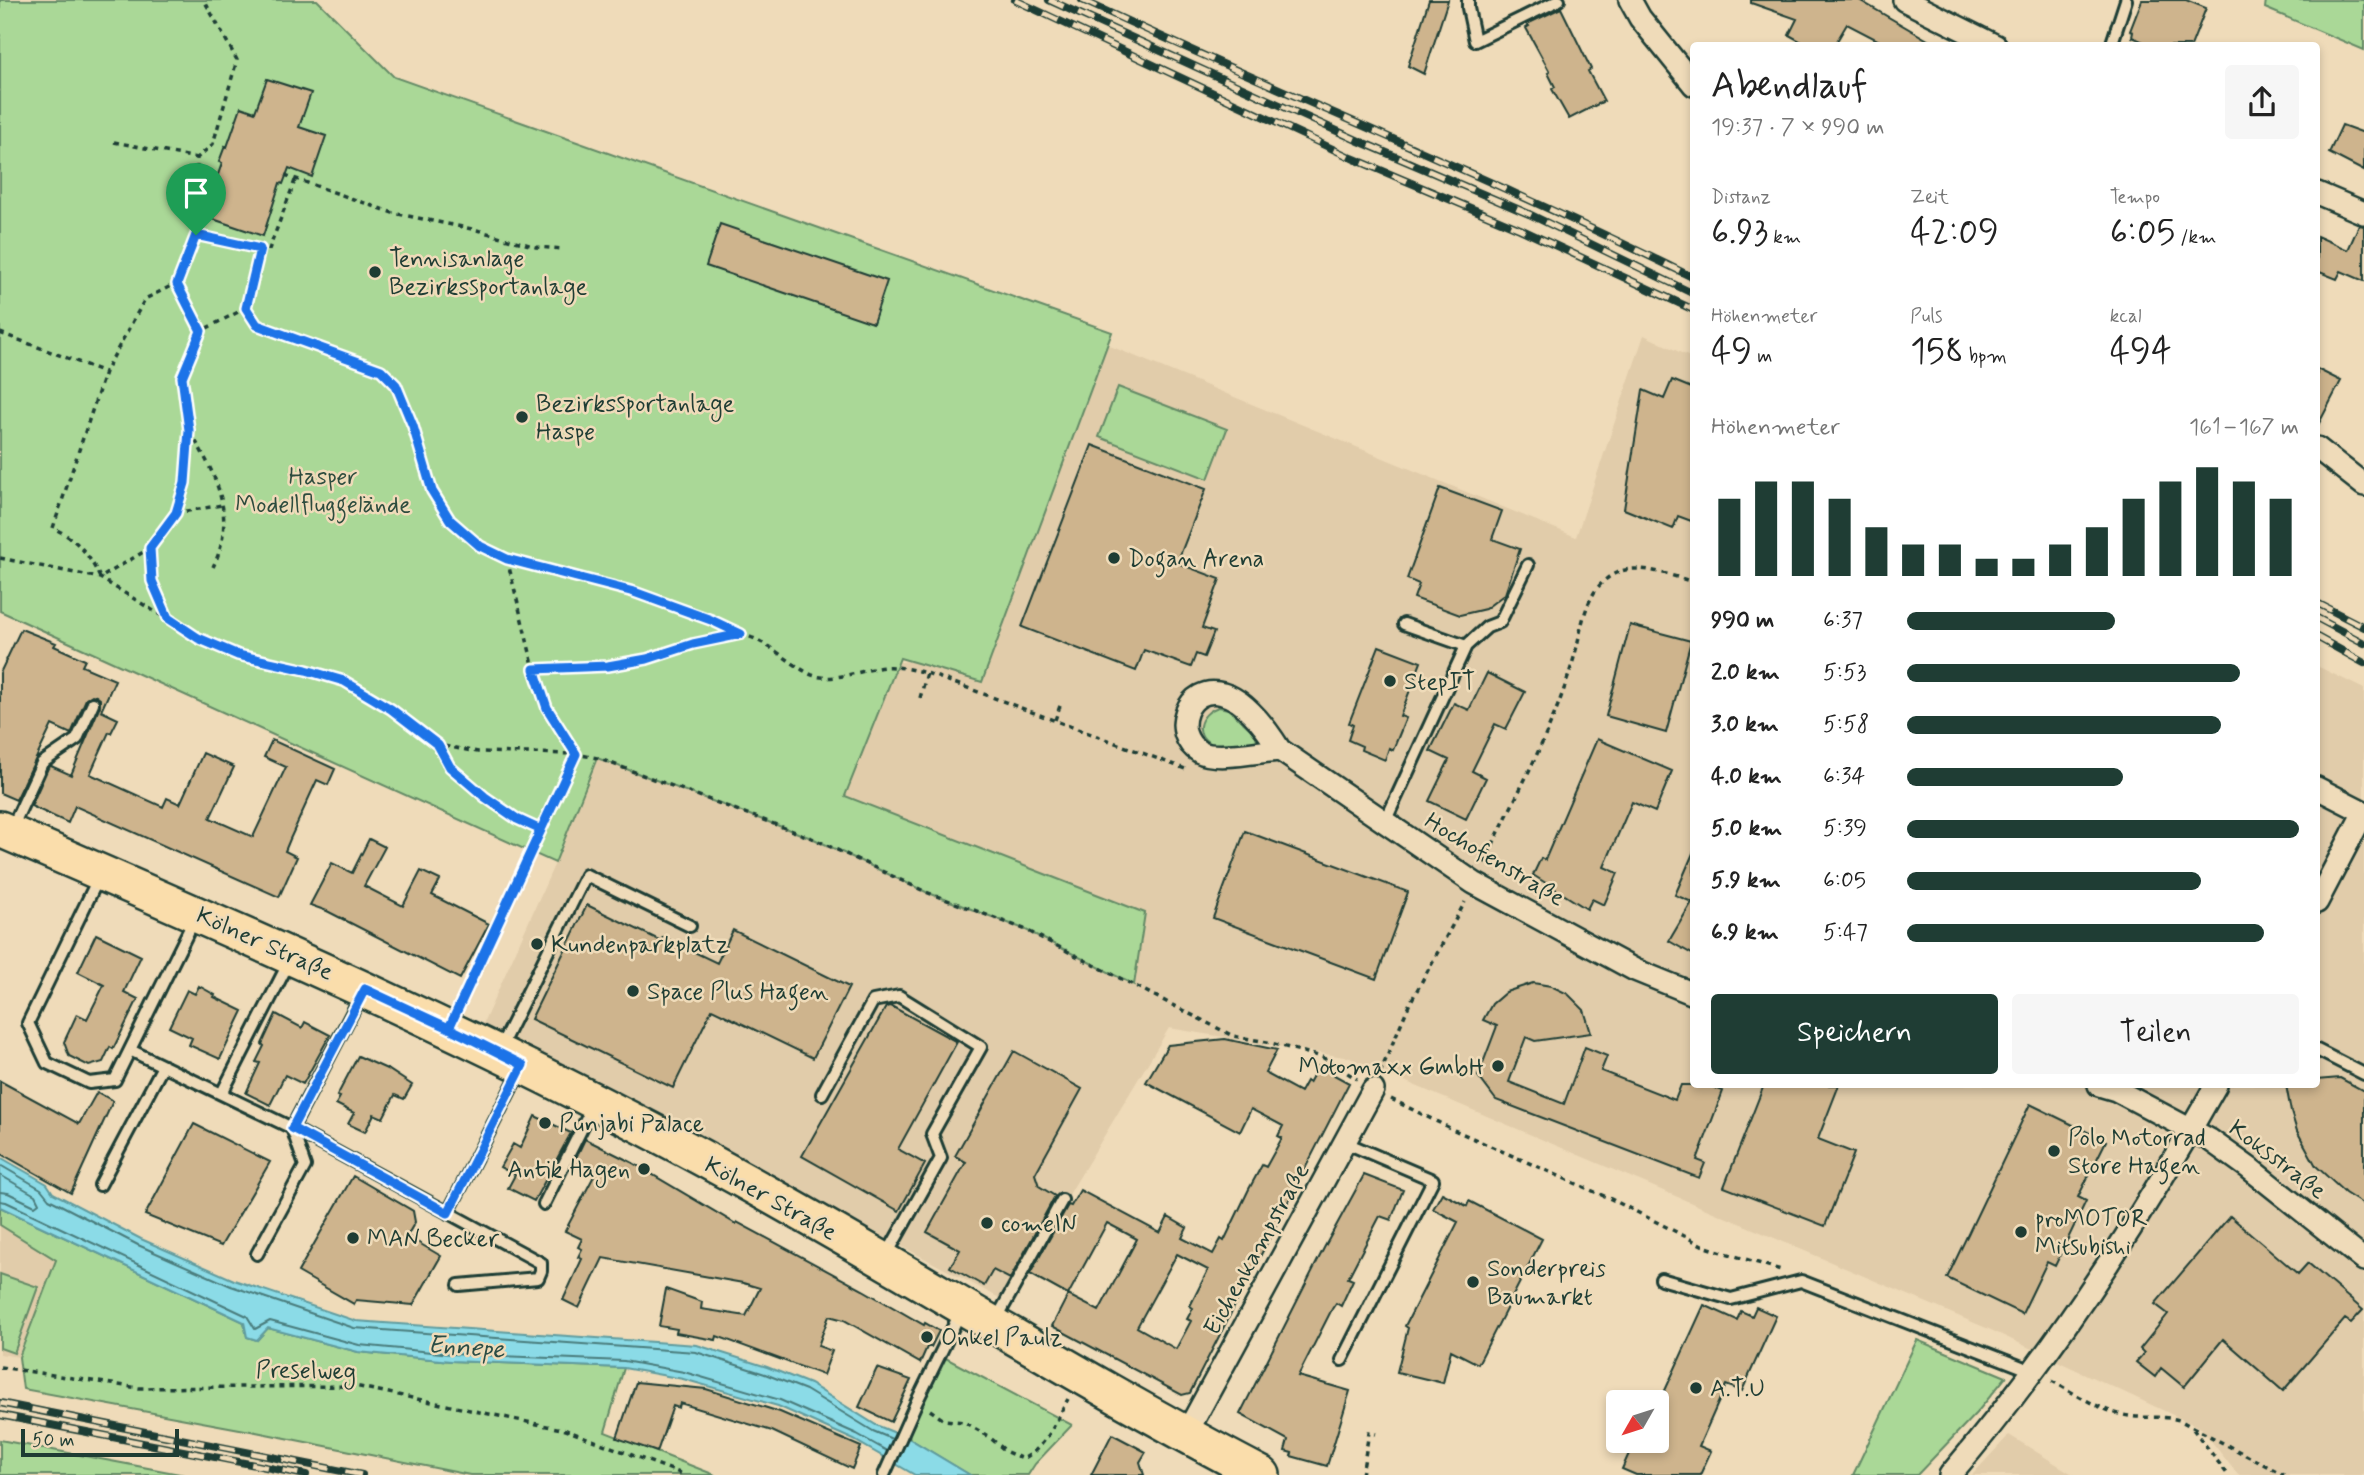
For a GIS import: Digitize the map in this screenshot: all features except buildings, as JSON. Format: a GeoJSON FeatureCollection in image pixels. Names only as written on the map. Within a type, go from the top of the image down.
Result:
{"type":"FeatureCollection","features":[{"type":"Feature","properties":{"kind":"main road","name":"Kölner Straße"},"geometry":{"type":"LineString","coordinates":[[5,831],[292,955],[510,1058],[766,1192],[1081,1377],[1262,1475]]}},
{"type":"Feature","properties":{"kind":"street"},"geometry":{"type":"LineString","coordinates":[[1630,0],[1640,18],[1690,80]]}},
{"type":"Feature","properties":{"kind":"street"},"geometry":{"type":"LineString","coordinates":[[1903,0],[1988,42]]}},
{"type":"Feature","properties":{"kind":"street"},"geometry":{"type":"LineString","coordinates":[[2320,193],[2364,213]]}},
{"type":"Feature","properties":{"kind":"street"},"geometry":{"type":"LineString","coordinates":[[2320,451],[2364,485]]}},
{"type":"Feature","properties":{"kind":"street","name":"Hochofenstraße"},"geometry":{"type":"LineString","coordinates":[[1280,750],[1385,822],[1471,890],[1635,970],[1690,992]]}},
{"type":"Feature","properties":{"kind":"street"},"geometry":{"type":"LineString","coordinates":[[2320,790],[2364,812],[2320,896]]}},
{"type":"Feature","properties":{"kind":"street"},"geometry":{"type":"LineString","coordinates":[[2109,1088],[2191,1129]]}},
{"type":"Feature","properties":{"kind":"street"},"geometry":{"type":"LineString","coordinates":[[1950,1475],[1993,1425],[2082,1304],[2124,1240],[2214,1088]]}},
{"type":"Feature","properties":{"kind":"street","name":"Eichenkampstraße"},"geometry":{"type":"LineString","coordinates":[[1186,1434],[1373,1090]]}},
{"type":"Feature","properties":{"kind":"street","name":"Koksstraße"},"geometry":{"type":"LineString","coordinates":[[2191,1129],[2249,1168],[2364,1260]]}},
{"type":"Feature","properties":{"kind":"lane"},"geometry":{"type":"LineString","coordinates":[[1468,0],[1475,41],[1559,0]]}},
{"type":"Feature","properties":{"kind":"lane"},"geometry":{"type":"LineString","coordinates":[[2112,42],[2126,0]]}},
{"type":"Feature","properties":{"kind":"lane"},"geometry":{"type":"LineString","coordinates":[[1385,822],[1466,646],[1487,627],[1500,622],[1528,565]]}},
{"type":"Feature","properties":{"kind":"lane"},"geometry":{"type":"LineString","coordinates":[[1404,624],[1466,646]]}},
{"type":"Feature","properties":{"kind":"lane"},"geometry":{"type":"LineString","coordinates":[[5,831],[41,763],[77,739],[93,703]]}},
{"type":"Feature","properties":{"kind":"lane"},"geometry":{"type":"LineString","coordinates":[[102,872],[28,1023],[47,1063],[89,1083],[115,1080],[198,913]]}},
{"type":"Feature","properties":{"kind":"lane"},"geometry":{"type":"LineString","coordinates":[[448,1213],[586,875],[690,926]]}},
{"type":"Feature","properties":{"kind":"lane"},"geometry":{"type":"LineString","coordinates":[[222,1094],[292,955]]}},
{"type":"Feature","properties":{"kind":"lane"},"geometry":{"type":"LineString","coordinates":[[257,1254],[305,1166],[292,1128],[365,989]]}},
{"type":"Feature","properties":{"kind":"lane"},"geometry":{"type":"LineString","coordinates":[[821,1094],[873,1001],[899,996],[981,1047],[932,1134],[941,1158],[883,1261]]}},
{"type":"Feature","properties":{"kind":"lane"},"geometry":{"type":"LineString","coordinates":[[130,1050],[292,1128],[541,1262],[538,1278],[459,1285]]}},
{"type":"Feature","properties":{"kind":"lane"},"geometry":{"type":"LineString","coordinates":[[2320,1052],[2364,1074]]}},
{"type":"Feature","properties":{"kind":"lane"},"geometry":{"type":"LineString","coordinates":[[100,1185],[163,1066]]}},
{"type":"Feature","properties":{"kind":"lane"},"geometry":{"type":"LineString","coordinates":[[544,1204],[595,1102]]}},
{"type":"Feature","properties":{"kind":"lane"},"geometry":{"type":"LineString","coordinates":[[1342,1360],[1433,1180],[1344,1142]]}},
{"type":"Feature","properties":{"kind":"lane"},"geometry":{"type":"LineString","coordinates":[[992,1326],[1062,1200]]}},
{"type":"Feature","properties":{"kind":"lane"},"geometry":{"type":"LineString","coordinates":[[1661,1279],[1731,1299],[1801,1281],[2032,1371]]}},
{"type":"Feature","properties":{"kind":"lane"},"geometry":{"type":"LineString","coordinates":[[884,1475],[963,1308]]}},
{"type":"Feature","properties":{"kind":"path"},"geometry":{"type":"LineString","coordinates":[[100,578],[91,559],[80,545],[67,534],[53,528],[105,372],[145,299],[177,284],[196,235],[197,158],[214,144],[237,60],[204,0]]}},
{"type":"Feature","properties":{"kind":"path"},"geometry":{"type":"LineString","coordinates":[[114,142],[197,158]]}},
{"type":"Feature","properties":{"kind":"path"},"geometry":{"type":"LineString","coordinates":[[285,175],[393,213],[477,230],[536,247],[563,249]]}},
{"type":"Feature","properties":{"kind":"path"},"geometry":{"type":"LineString","coordinates":[[196,235],[268,252],[296,178]]}},
{"type":"Feature","properties":{"kind":"path"},"geometry":{"type":"LineString","coordinates":[[260,249],[246,308],[257,325],[381,370],[396,385],[413,426],[432,491],[450,520],[480,546],[507,559],[634,592],[711,620],[772,649],[811,674],[825,677],[885,667],[927,673],[1191,771]]}},
{"type":"Feature","properties":{"kind":"path"},"geometry":{"type":"LineString","coordinates":[[177,284],[201,331]]}},
{"type":"Feature","properties":{"kind":"path"},"geometry":{"type":"LineString","coordinates":[[100,578],[150,548],[176,513],[185,483],[189,430],[182,377],[201,331],[246,308]]}},
{"type":"Feature","properties":{"kind":"path"},"geometry":{"type":"LineString","coordinates":[[0,333],[105,372]]}},
{"type":"Feature","properties":{"kind":"path"},"geometry":{"type":"LineString","coordinates":[[189,430],[208,461],[218,484],[222,505],[224,529],[220,551],[213,567]]}},
{"type":"Feature","properties":{"kind":"path"},"geometry":{"type":"LineString","coordinates":[[176,513],[222,505]]}},
{"type":"Feature","properties":{"kind":"path"},"geometry":{"type":"LineString","coordinates":[[150,548],[152,581],[168,618]]}},
{"type":"Feature","properties":{"kind":"path"},"geometry":{"type":"LineString","coordinates":[[0,558],[100,578],[198,638],[238,655],[344,681],[391,709],[438,745],[450,767],[485,797],[517,819],[541,830]]}},
{"type":"Feature","properties":{"kind":"path"},"geometry":{"type":"LineString","coordinates":[[507,559],[534,669],[547,708],[576,754]]}},
{"type":"Feature","properties":{"kind":"path"},"geometry":{"type":"LineString","coordinates":[[1373,1090],[1409,1005],[1471,890],[1537,756],[1571,669],[1585,612],[1594,590],[1615,573],[1638,569],[1690,581]]}},
{"type":"Feature","properties":{"kind":"path"},"geometry":{"type":"LineString","coordinates":[[534,669],[608,666],[647,659],[693,644],[741,634]]}},
{"type":"Feature","properties":{"kind":"path"},"geometry":{"type":"LineString","coordinates":[[920,698],[927,673]]}},
{"type":"Feature","properties":{"kind":"path"},"geometry":{"type":"LineString","coordinates":[[1055,720],[1061,703]]}},
{"type":"Feature","properties":{"kind":"path"},"geometry":{"type":"LineString","coordinates":[[438,745],[478,752],[576,754],[597,758],[814,839],[926,892],[1024,929],[1233,1036],[1322,1057],[1373,1090],[1454,1130],[1611,1199],[1706,1247],[1780,1270],[1801,1281]]}},
{"type":"Feature","properties":{"kind":"path"},"geometry":{"type":"LineString","coordinates":[[449,1028],[576,754]]}},
{"type":"Feature","properties":{"kind":"path","name":"Preselweg"},"geometry":{"type":"LineString","coordinates":[[0,1367],[139,1388],[355,1386],[566,1430],[685,1475]]}},
{"type":"Feature","properties":{"kind":"path"},"geometry":{"type":"LineString","coordinates":[[2032,1371],[2115,1413],[2170,1417],[2284,1475]]}},
{"type":"Feature","properties":{"kind":"path"},"geometry":{"type":"LineString","coordinates":[[917,1401],[944,1420],[964,1422],[988,1436],[1007,1452],[1023,1459],[1037,1450],[1048,1438],[1081,1377]]}},
{"type":"Feature","properties":{"kind":"path"},"geometry":{"type":"LineString","coordinates":[[2191,1426],[2228,1475]]}},
{"type":"Feature","properties":{"kind":"path"},"geometry":{"type":"LineString","coordinates":[[1362,1475],[1369,1432],[1376,1434]]}},
{"type":"Feature","properties":{"kind":"shaded area"},"geometry":{"type":"Polygon","coordinates":[[[1644,335],[1690,357],[1690,1088],[2320,1088],[2320,667],[2364,689],[2364,1475],[2238,1475],[2201,1428],[1991,1330],[1350,1058],[1169,1028],[1005,1301],[483,1024],[555,863],[607,733],[876,664],[986,655],[1088,337],[1576,537],[1644,335]]]}},
{"type":"Feature","properties":{"kind":"shaded area"},"geometry":{"type":"Polygon","coordinates":[[[0,1225],[56,1260],[19,1357],[0,1354],[0,1225]]]}},
{"type":"Feature","properties":{"kind":"shaded area"},"geometry":{"type":"Polygon","coordinates":[[[2009,1435],[2074,1475],[1972,1475],[2009,1435]]]}},
{"type":"Feature","properties":{"kind":"green space","name":"Hasper Modellfluggelände"},"geometry":{"type":"Polygon","coordinates":[[[0,0],[317,0],[394,77],[1112,332],[982,682],[900,658],[845,796],[1145,913],[1134,985],[1024,929],[926,892],[814,839],[597,758],[555,863],[0,611],[0,0]]]}},
{"type":"Feature","properties":{"kind":"green space"},"geometry":{"type":"Polygon","coordinates":[[[2266,0],[2364,0],[2364,50],[2265,8],[2266,0]]]}},
{"type":"Feature","properties":{"kind":"green space"},"geometry":{"type":"Polygon","coordinates":[[[1118,387],[1227,429],[1208,479],[1099,437],[1118,387]]]}},
{"type":"Feature","properties":{"kind":"green space"},"geometry":{"type":"Polygon","coordinates":[[[1219,707],[1228,709],[1256,734],[1257,742],[1215,745],[1207,741],[1200,731],[1200,725],[1206,714],[1219,707]]]}},
{"type":"Feature","properties":{"kind":"green space"},"geometry":{"type":"Polygon","coordinates":[[[0,1207],[244,1322],[247,1337],[257,1340],[268,1328],[358,1352],[451,1361],[624,1368],[605,1432],[715,1475],[470,1475],[23,1389],[19,1357],[56,1260],[0,1225],[0,1207]]]}},
{"type":"Feature","properties":{"kind":"green space"},"geometry":{"type":"Polygon","coordinates":[[[0,1274],[38,1287],[14,1353],[0,1348],[0,1274]]]}},
{"type":"Feature","properties":{"kind":"green space"},"geometry":{"type":"Polygon","coordinates":[[[1917,1340],[2006,1377],[1979,1410],[1917,1475],[1853,1475],[1917,1340]]]}},
{"type":"Feature","properties":{"kind":"green space"},"geometry":{"type":"Polygon","coordinates":[[[940,1355],[1072,1425],[1028,1475],[970,1475],[910,1439],[907,1426],[940,1355]]]}},
{"type":"Feature","properties":{"kind":"green space"},"geometry":{"type":"Polygon","coordinates":[[[0,1440],[185,1475],[0,1475],[0,1440]]]}},
{"type":"Feature","properties":{"kind":"water","name":"Ennepe"},"geometry":{"type":"Polygon","coordinates":[[[0,1157],[47,1184],[53,1193],[141,1239],[234,1280],[356,1321],[697,1345],[810,1384],[876,1425],[910,1439],[970,1475],[915,1475],[854,1440],[778,1406],[683,1379],[624,1368],[451,1361],[358,1352],[268,1328],[257,1340],[247,1337],[244,1322],[0,1207],[0,1157]]]}},
{"type":"Feature","properties":{"kind":"railway"},"geometry":{"type":"LineString","coordinates":[[1015,0],[1352,158],[1520,229],[1690,308]]}},
{"type":"Feature","properties":{"kind":"railway"},"geometry":{"type":"LineString","coordinates":[[1049,0],[1359,141],[1529,214],[1690,292]]}},
{"type":"Feature","properties":{"kind":"railway"},"geometry":{"type":"LineString","coordinates":[[1082,0],[1466,171],[1690,276]]}},
{"type":"Feature","properties":{"kind":"railway"},"geometry":{"type":"LineString","coordinates":[[2320,605],[2364,627]]}},
{"type":"Feature","properties":{"kind":"railway"},"geometry":{"type":"LineString","coordinates":[[2320,620],[2364,643]]}},
{"type":"Feature","properties":{"kind":"railway"},"geometry":{"type":"LineString","coordinates":[[2320,639],[2364,663]]}},
{"type":"Feature","properties":{"kind":"railway"},"geometry":{"type":"LineString","coordinates":[[0,1403],[362,1475]]}},
{"type":"Feature","properties":{"kind":"railway"},"geometry":{"type":"LineString","coordinates":[[0,1415],[306,1475]]}},
{"type":"Feature","properties":{"kind":"place","name":"Tennisanlage Bezirkssportanlage"},"geometry":{"type":"Point","coordinates":[375,272]}},
{"type":"Feature","properties":{"kind":"place","name":"Bezirkssportanlage Haspe"},"geometry":{"type":"Point","coordinates":[522,417]}},
{"type":"Feature","properties":{"kind":"place","name":"Dogan Arena"},"geometry":{"type":"Point","coordinates":[1114,558]}},
{"type":"Feature","properties":{"kind":"place","name":"StepIT"},"geometry":{"type":"Point","coordinates":[1390,681]}},
{"type":"Feature","properties":{"kind":"place","name":"Kundenparkplatz"},"geometry":{"type":"Point","coordinates":[537,944]}},
{"type":"Feature","properties":{"kind":"place","name":"Space Plus Hagen"},"geometry":{"type":"Point","coordinates":[633,991]}},
{"type":"Feature","properties":{"kind":"place","name":"Motomaxx GmbH"},"geometry":{"type":"Point","coordinates":[1498,1066]}},
{"type":"Feature","properties":{"kind":"place","name":"Punjabi Palace"},"geometry":{"type":"Point","coordinates":[545,1123]}},
{"type":"Feature","properties":{"kind":"place","name":"Polo Motorrad Store Hagen"},"geometry":{"type":"Point","coordinates":[2054,1151]}},
{"type":"Feature","properties":{"kind":"place","name":"Antik Hagen"},"geometry":{"type":"Point","coordinates":[644,1169]}},
{"type":"Feature","properties":{"kind":"place","name":"comeIN"},"geometry":{"type":"Point","coordinates":[987,1223]}},
{"type":"Feature","properties":{"kind":"place","name":"proMOTOR Mitsubishi"},"geometry":{"type":"Point","coordinates":[2021,1232]}},
{"type":"Feature","properties":{"kind":"place","name":"MAN Becker"},"geometry":{"type":"Point","coordinates":[353,1238]}},
{"type":"Feature","properties":{"kind":"place","name":"Sonderpreis Baumarkt"},"geometry":{"type":"Point","coordinates":[1473,1282]}},
{"type":"Feature","properties":{"kind":"place","name":"Onkel Paulz"},"geometry":{"type":"Point","coordinates":[927,1337]}},
{"type":"Feature","properties":{"kind":"place","name":"A.T.U"},"geometry":{"type":"Point","coordinates":[1696,1388]}},
{"type":"Feature","properties":{"kind":"route"},"geometry":{"type":"LineString","coordinates":[[196,235],[177,284],[201,331],[182,377],[189,430],[185,483],[176,513],[150,548],[152,581],[168,618],[198,638],[238,655],[344,681],[391,709],[438,745],[450,767],[485,797],[517,819],[541,830],[449,1028],[523,1065],[448,1213],[292,1128],[365,989],[449,1028],[480,962],[541,830],[576,754],[547,708],[534,669],[608,666],[647,659],[693,644],[741,634],[634,592],[507,559],[480,546],[450,520],[432,491],[413,426],[396,385],[381,370],[257,325],[246,308],[260,249],[196,235]]}}]}
